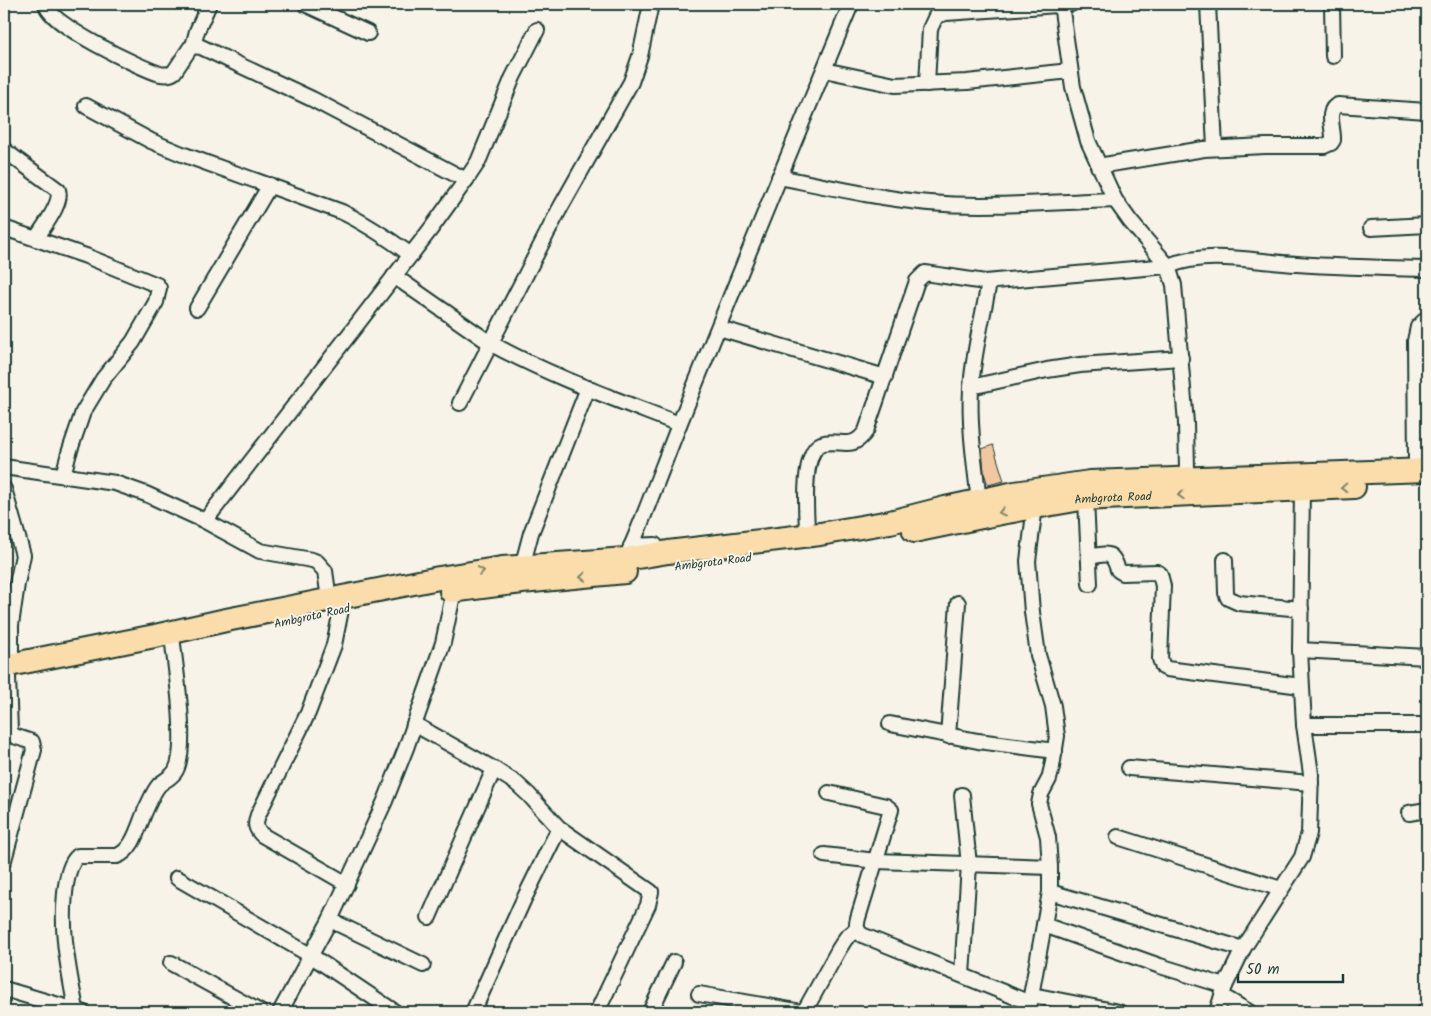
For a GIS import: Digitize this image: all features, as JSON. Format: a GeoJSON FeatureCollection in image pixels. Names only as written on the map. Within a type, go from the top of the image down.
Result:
{"type":"FeatureCollection","features":[{"type":"Feature","properties":{"kind":"main road"},"geometry":{"type":"LineString","coordinates":[[6,671],[335,605],[439,578],[628,552],[685,550],[820,534],[890,522],[945,508],[1015,494],[1097,481],[1423,465]]}},
{"type":"Feature","properties":{"kind":"main road","name":"Ambgrota Road"},"geometry":{"type":"LineString","coordinates":[[6,671],[270,626],[335,605],[798,551],[877,538],[1035,506],[1086,499],[1427,484]]}},
{"type":"Feature","properties":{"kind":"street"},"geometry":{"type":"LineString","coordinates":[[46,4],[50,14],[114,54],[160,74],[168,75],[174,72],[193,46],[197,31],[209,4]]}},
{"type":"Feature","properties":{"kind":"street"},"geometry":{"type":"LineString","coordinates":[[305,4],[368,33]]}},
{"type":"Feature","properties":{"kind":"street"},"geometry":{"type":"LineString","coordinates":[[460,403],[559,210],[631,82],[640,56],[651,4]]}},
{"type":"Feature","properties":{"kind":"street"},"geometry":{"type":"LineString","coordinates":[[628,552],[851,4]]}},
{"type":"Feature","properties":{"kind":"street"},"geometry":{"type":"LineString","coordinates":[[1061,4],[1073,87],[1088,142],[1115,200],[1168,266],[1174,285],[1186,423],[1187,469]]}},
{"type":"Feature","properties":{"kind":"street"},"geometry":{"type":"LineString","coordinates":[[927,84],[930,29],[936,16],[946,13],[1071,4]]}},
{"type":"Feature","properties":{"kind":"street"},"geometry":{"type":"LineString","coordinates":[[1208,4],[1215,148]]}},
{"type":"Feature","properties":{"kind":"street"},"geometry":{"type":"LineString","coordinates":[[1332,4],[1333,56]]}},
{"type":"Feature","properties":{"kind":"street"},"geometry":{"type":"LineString","coordinates":[[205,522],[411,255],[466,180],[478,162],[513,77],[537,30]]}},
{"type":"Feature","properties":{"kind":"street"},"geometry":{"type":"LineString","coordinates":[[193,46],[208,50],[312,99],[466,180]]}},
{"type":"Feature","properties":{"kind":"street"},"geometry":{"type":"LineString","coordinates":[[824,70],[894,85],[927,84],[1070,71]]}},
{"type":"Feature","properties":{"kind":"street"},"geometry":{"type":"LineString","coordinates":[[1098,166],[1137,158],[1215,148],[1327,145],[1333,140],[1331,111],[1334,106],[1338,105],[1427,112]]}},
{"type":"Feature","properties":{"kind":"street"},"geometry":{"type":"LineString","coordinates":[[86,106],[151,141],[182,154],[270,185],[360,220],[411,255]]}},
{"type":"Feature","properties":{"kind":"street"},"geometry":{"type":"LineString","coordinates":[[4,150],[60,193],[57,204],[36,239]]}},
{"type":"Feature","properties":{"kind":"street"},"geometry":{"type":"LineString","coordinates":[[779,177],[873,196],[930,203],[1036,203],[1115,200]]}},
{"type":"Feature","properties":{"kind":"street"},"geometry":{"type":"LineString","coordinates":[[197,308],[270,185]]}},
{"type":"Feature","properties":{"kind":"street"},"geometry":{"type":"LineString","coordinates":[[1371,228],[1427,225]]}},
{"type":"Feature","properties":{"kind":"street"},"geometry":{"type":"LineString","coordinates":[[4,228],[86,256],[157,285],[159,288],[156,302],[132,342],[88,401],[78,422],[63,475]]}},
{"type":"Feature","properties":{"kind":"street"},"geometry":{"type":"LineString","coordinates":[[807,528],[805,508],[811,454],[819,445],[829,443],[846,444],[858,441],[866,431],[917,281],[921,275],[928,273],[990,282],[1168,266],[1183,260],[1230,258],[1296,264],[1427,269]]}},
{"type":"Feature","properties":{"kind":"street"},"geometry":{"type":"LineString","coordinates":[[394,276],[490,343],[547,372],[680,424]]}},
{"type":"Feature","properties":{"kind":"street"},"geometry":{"type":"LineString","coordinates":[[978,493],[970,407],[971,387],[973,366],[990,282]]}},
{"type":"Feature","properties":{"kind":"street"},"geometry":{"type":"LineString","coordinates":[[628,552],[838,524],[978,493],[1092,474],[1236,466],[1423,465],[1421,356],[1415,341],[1418,327],[1427,318]]}},
{"type":"Feature","properties":{"kind":"street"},"geometry":{"type":"LineString","coordinates":[[719,328],[885,377]]}},
{"type":"Feature","properties":{"kind":"street"},"geometry":{"type":"LineString","coordinates":[[971,387],[1064,368],[1181,358]]}},
{"type":"Feature","properties":{"kind":"street"},"geometry":{"type":"LineString","coordinates":[[522,566],[531,534],[588,388]]}},
{"type":"Feature","properties":{"kind":"street"},"geometry":{"type":"LineString","coordinates":[[4,467],[115,483],[131,488],[205,522],[260,551],[312,560],[317,562],[325,571],[335,605],[331,655],[299,734],[258,814],[256,826],[257,830],[262,834],[347,884]]}},
{"type":"Feature","properties":{"kind":"street"},"geometry":{"type":"LineString","coordinates":[[4,489],[24,555],[17,584],[6,671],[10,731],[14,736],[32,742],[34,750],[4,860]]}},
{"type":"Feature","properties":{"kind":"street"},"geometry":{"type":"LineString","coordinates":[[1217,1012],[1224,991],[1243,950],[1302,857],[1307,846],[1309,834],[1312,783],[1304,725],[1300,650],[1302,490]]}},
{"type":"Feature","properties":{"kind":"street"},"geometry":{"type":"LineString","coordinates":[[1086,499],[1090,584]]}},
{"type":"Feature","properties":{"kind":"street"},"geometry":{"type":"LineString","coordinates":[[1030,1003],[1050,892],[1048,837],[1039,804],[1041,794],[1049,779],[1057,736],[1055,718],[1038,655],[1029,580],[1029,549],[1035,506]]}},
{"type":"Feature","properties":{"kind":"street"},"geometry":{"type":"LineString","coordinates":[[1089,556],[1112,556],[1115,559],[1118,570],[1123,573],[1158,572],[1160,574],[1163,586],[1160,659],[1166,670],[1301,686]]}},
{"type":"Feature","properties":{"kind":"street"},"geometry":{"type":"LineString","coordinates":[[1225,560],[1226,594],[1228,598],[1239,603],[1300,609]]}},
{"type":"Feature","properties":{"kind":"street"},"geometry":{"type":"LineString","coordinates":[[280,1012],[330,920],[385,801],[443,643],[454,590]]}},
{"type":"Feature","properties":{"kind":"street"},"geometry":{"type":"LineString","coordinates":[[948,736],[958,603]]}},
{"type":"Feature","properties":{"kind":"street"},"geometry":{"type":"LineString","coordinates":[[4,989],[80,1011],[65,941],[64,924],[67,876],[73,860],[78,856],[117,856],[122,854],[131,844],[152,794],[158,786],[170,778],[177,770],[180,756],[181,725],[173,644]]}},
{"type":"Feature","properties":{"kind":"street"},"geometry":{"type":"LineString","coordinates":[[1300,650],[1427,657]]}},
{"type":"Feature","properties":{"kind":"street"},"geometry":{"type":"LineString","coordinates":[[414,724],[494,769],[529,794],[559,828],[651,892],[648,905],[597,1012]]}},
{"type":"Feature","properties":{"kind":"street"},"geometry":{"type":"LineString","coordinates":[[890,724],[978,741],[1055,751]]}},
{"type":"Feature","properties":{"kind":"street"},"geometry":{"type":"LineString","coordinates":[[1304,725],[1427,725]]}},
{"type":"Feature","properties":{"kind":"street"},"geometry":{"type":"LineString","coordinates":[[1129,768],[1312,783]]}},
{"type":"Feature","properties":{"kind":"street"},"geometry":{"type":"LineString","coordinates":[[429,916],[494,769]]}},
{"type":"Feature","properties":{"kind":"street"},"geometry":{"type":"LineString","coordinates":[[829,793],[886,806],[890,809],[858,918],[857,928],[862,935],[1030,1003],[1119,1012]]}},
{"type":"Feature","properties":{"kind":"street"},"geometry":{"type":"LineString","coordinates":[[962,795],[970,865],[962,975]]}},
{"type":"Feature","properties":{"kind":"street"},"geometry":{"type":"LineString","coordinates":[[1409,813],[1427,810]]}},
{"type":"Feature","properties":{"kind":"street"},"geometry":{"type":"LineString","coordinates":[[473,1012],[493,965],[559,828]]}},
{"type":"Feature","properties":{"kind":"street"},"geometry":{"type":"LineString","coordinates":[[1118,838],[1281,889]]}},
{"type":"Feature","properties":{"kind":"street"},"geometry":{"type":"LineString","coordinates":[[824,855],[876,861],[1050,868]]}},
{"type":"Feature","properties":{"kind":"street"},"geometry":{"type":"LineString","coordinates":[[177,878],[310,955],[395,1012]]}},
{"type":"Feature","properties":{"kind":"street"},"geometry":{"type":"LineString","coordinates":[[1050,892],[1243,950]]}},
{"type":"Feature","properties":{"kind":"street"},"geometry":{"type":"LineString","coordinates":[[330,920],[423,965]]}},
{"type":"Feature","properties":{"kind":"street"},"geometry":{"type":"LineString","coordinates":[[1044,925],[1224,991],[1249,1012]]}},
{"type":"Feature","properties":{"kind":"street"},"geometry":{"type":"LineString","coordinates":[[700,994],[803,1012],[846,938],[857,928]]}},
{"type":"Feature","properties":{"kind":"street"},"geometry":{"type":"LineString","coordinates":[[650,1012],[674,962]]}},
{"type":"Feature","properties":{"kind":"street"},"geometry":{"type":"LineString","coordinates":[[171,963],[260,1012]]}},
{"type":"Feature","properties":{"kind":"building"},"geometry":{"type":"Polygon","coordinates":[[[993,445],[1004,481],[988,485],[984,473],[982,449],[993,445]]]}}]}
